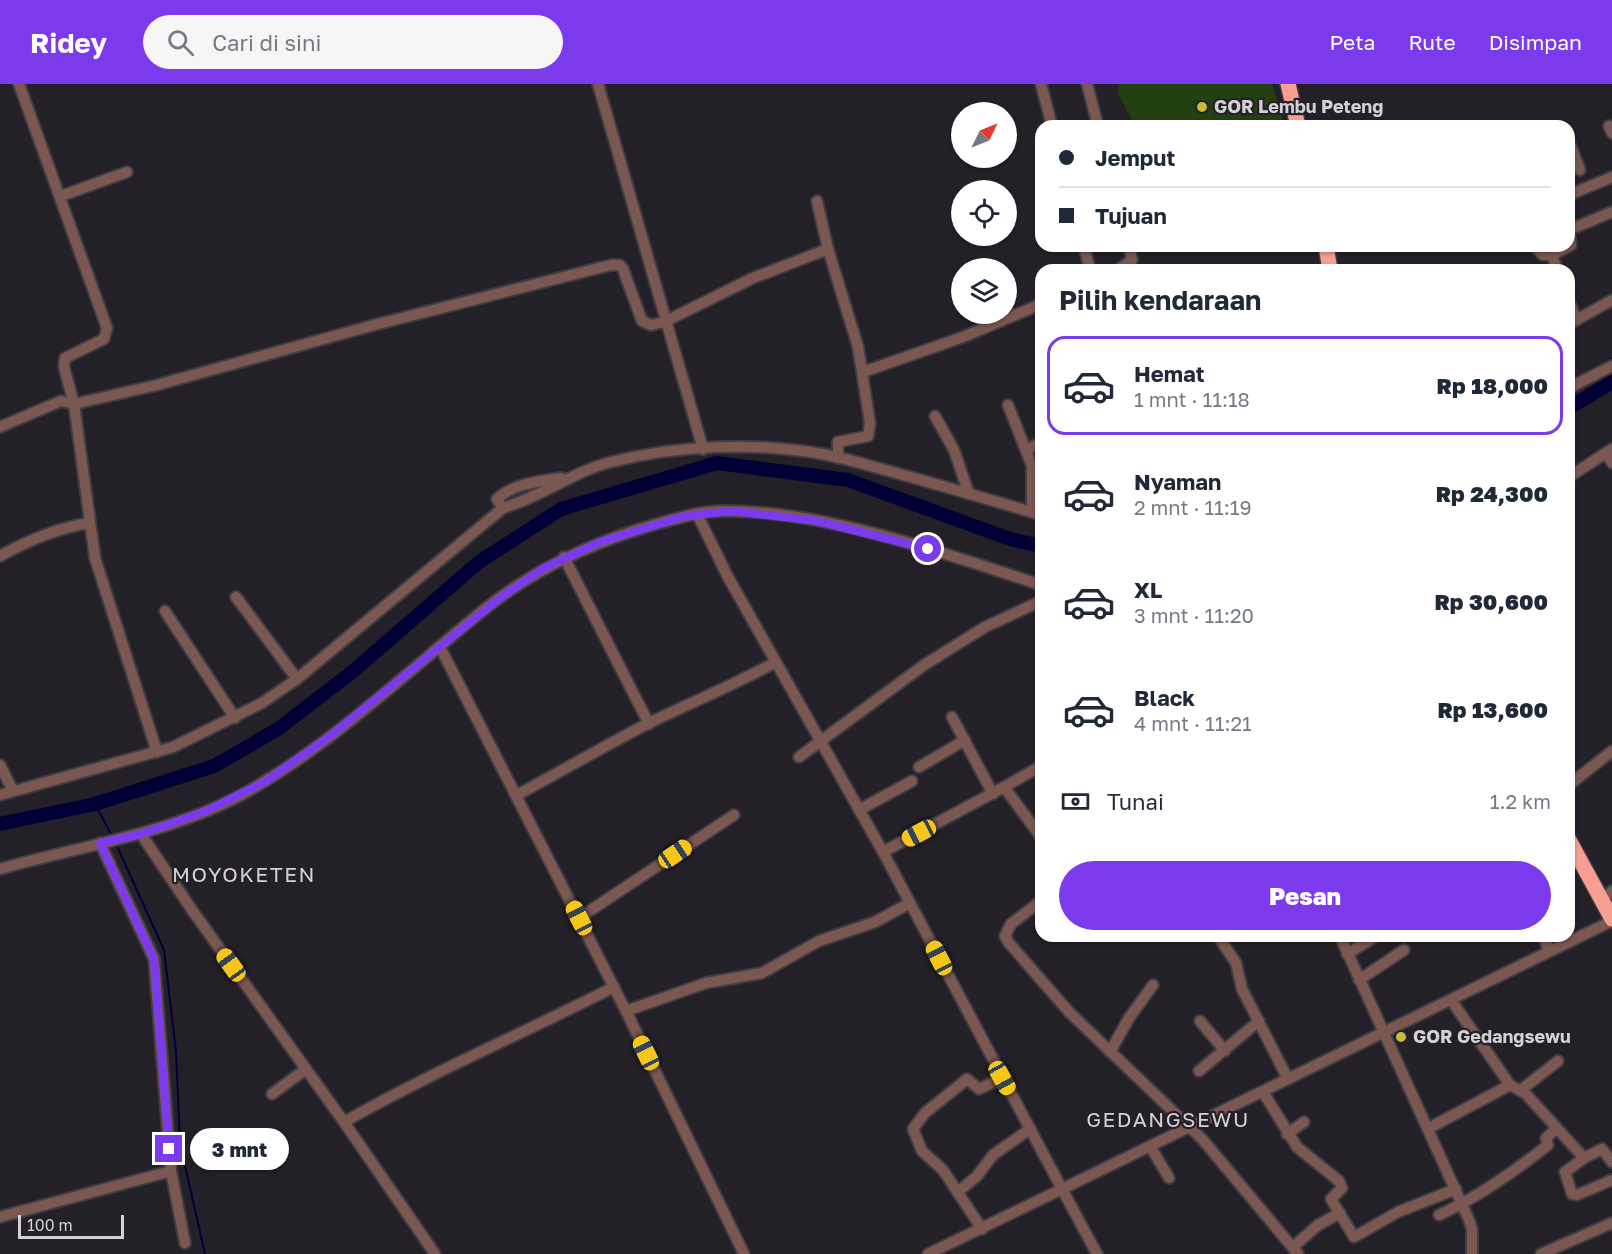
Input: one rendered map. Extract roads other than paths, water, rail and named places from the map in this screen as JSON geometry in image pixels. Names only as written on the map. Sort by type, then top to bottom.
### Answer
[{"type":"highway","points":[[1288,84],[1297,120]]},
{"type":"highway","points":[[1575,849],[1607,896],[1612,920]]},
{"type":"street","points":[[19,84],[107,328],[104,339],[65,358],[64,367],[74,404],[89,523],[102,583],[157,752]]},
{"type":"street","points":[[598,84],[664,322],[695,416],[703,449]]},
{"type":"street","points":[[1041,84],[1050,120]]},
{"type":"street","points":[[1087,84],[1096,120]]},
{"type":"street","points":[[1575,157],[1580,170]]},
{"type":"street","points":[[61,196],[127,172]]},
{"type":"street","points":[[1575,192],[1612,177]]},
{"type":"street","points":[[817,201],[828,249],[858,347],[870,434],[839,441],[838,458]]},
{"type":"street","points":[[1575,228],[1612,212]]},
{"type":"street","points":[[0,427],[61,401],[74,404],[204,374],[374,325],[611,265],[620,265],[642,321],[651,325],[664,322],[753,278],[828,249]]},
{"type":"street","points":[[1126,264],[1132,260],[1130,252]]},
{"type":"street","points":[[1540,252],[1543,255],[1552,255],[1558,252]]},
{"type":"street","points":[[1552,255],[1555,264]]},
{"type":"street","points":[[1575,321],[1612,300]]},
{"type":"street","points":[[863,372],[963,337],[1035,307]]},
{"type":"street","points":[[1575,385],[1612,366]]},
{"type":"street","points":[[1008,405],[1035,464]]},
{"type":"street","points":[[935,416],[954,450],[969,494]]},
{"type":"street","points":[[1027,450],[1035,445]]},
{"type":"street","points":[[0,795],[157,752],[235,718],[297,679],[502,508],[522,502],[586,469],[637,456],[703,449],[770,449],[838,458],[1035,513]]},
{"type":"street","points":[[1575,473],[1609,451],[1612,463]]},
{"type":"street","points":[[0,869],[141,834],[218,807],[266,781],[321,743],[501,597],[564,557],[633,531],[698,514],[733,511],[817,521],[917,546],[1035,583]]},
{"type":"street","points":[[698,514],[728,577],[883,852],[1097,1254]]},
{"type":"street","points":[[0,556],[48,533],[89,523]]},
{"type":"street","points":[[564,557],[649,724]]},
{"type":"street","points":[[237,597],[297,679]]},
{"type":"street","points":[[799,756],[924,665],[985,627],[1035,604]]},
{"type":"street","points":[[165,611],[235,718]]},
{"type":"street","points":[[440,647],[614,987],[744,1254]]},
{"type":"street","points":[[517,795],[649,724],[709,694],[726,689],[776,662]]},
{"type":"street","points":[[952,717],[993,794]]},
{"type":"street","points":[[919,767],[965,740]]},
{"type":"street","points":[[1575,780],[1612,751]]},
{"type":"street","points":[[0,765],[13,791]]},
{"type":"street","points":[[883,852],[1035,770]]},
{"type":"street","points":[[859,810],[912,781]]},
{"type":"street","points":[[1004,788],[1035,829]]},
{"type":"street","points":[[579,918],[734,815]]},
{"type":"street","points":[[141,834],[192,910],[344,1122],[435,1254]]},
{"type":"street","points":[[101,843],[154,959],[171,1171],[185,1243]]},
{"type":"street","points":[[626,1011],[706,983],[762,973],[819,941],[875,922],[910,903]]},
{"type":"street","points":[[1035,906],[1006,929],[1006,939],[1054,996],[1190,1128],[1295,1250],[1318,1225],[1340,1213]]},
{"type":"street","points":[[1575,938],[1612,920]]},
{"type":"street","points":[[1222,942],[1236,963],[1242,989],[1288,1079]]},
{"type":"street","points":[[1342,942],[1430,1128],[1473,1229],[1472,1254]]},
{"type":"street","points":[[1347,954],[1366,942]]},
{"type":"street","points":[[1545,942],[1549,950]]},
{"type":"street","points":[[928,1254],[1190,1128],[1566,942]]},
{"type":"street","points":[[1359,980],[1404,950]]},
{"type":"street","points":[[1110,1052],[1129,1018],[1154,985]]},
{"type":"street","points":[[344,1122],[415,1082],[494,1048],[614,987]]},
{"type":"street","points":[[1451,1000],[1510,1085],[1521,1090],[1584,1158]]},
{"type":"street","points":[[1200,1021],[1224,1051]]},
{"type":"street","points":[[1199,1071],[1259,1021]]},
{"type":"street","points":[[1521,1090],[1558,1061]]},
{"type":"street","points":[[272,1094],[306,1069]]},
{"type":"street","points":[[982,1229],[943,1170],[928,1158],[918,1145],[913,1133],[914,1125],[967,1079],[978,1089],[1002,1078]]},
{"type":"street","points":[[1430,1128],[1510,1085]]},
{"type":"street","points":[[1263,1092],[1287,1134],[1306,1156],[1339,1181],[1342,1188],[1331,1199],[1354,1237],[1398,1212],[1456,1189]]},
{"type":"street","points":[[1287,1134],[1305,1122]]},
{"type":"street","points":[[1439,1215],[1463,1205],[1548,1145],[1546,1138],[1557,1128]]},
{"type":"street","points":[[958,1192],[977,1176],[993,1155],[1030,1129]]},
{"type":"street","points":[[1150,1146],[1169,1178]]},
{"type":"street","points":[[1612,1162],[1602,1149],[1584,1158],[1565,1172],[1572,1194],[1577,1195],[1612,1180]]},
{"type":"street","points":[[0,1217],[171,1171]]},
{"type":"street","points":[[1541,1254],[1612,1223]]},
{"type":"waterway","points":[[1575,404],[1612,382]]},
{"type":"waterway","points":[[0,824],[95,804],[214,766],[278,729],[351,673],[479,562],[561,509],[717,463],[848,480],[1010,539],[1035,545]]},
{"type":"waterway","points":[[95,804],[112,836]]},
{"type":"waterway","points":[[116,844],[164,950],[176,1051],[180,1144],[205,1254]]},
{"type":"place","name":"GOR Lembu Peteng","points":[[1202,107]]},
{"type":"place","name":"GOR Gedangsewu","points":[[1401,1037]]},
{"type":"district","name":"MOYOKETEN","points":[[244,875]]},
{"type":"district","name":"GEDANGSEWU","points":[[1168,1120]]}]
